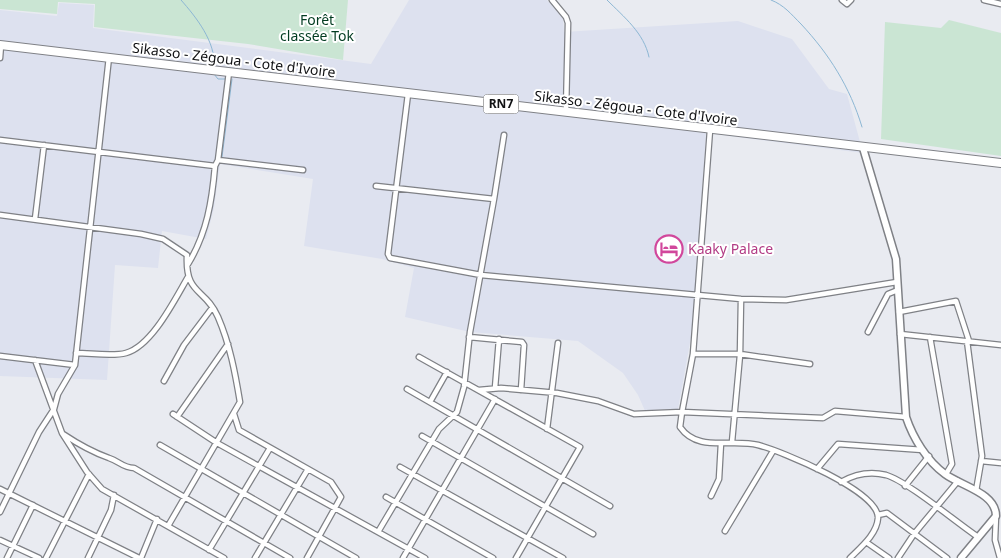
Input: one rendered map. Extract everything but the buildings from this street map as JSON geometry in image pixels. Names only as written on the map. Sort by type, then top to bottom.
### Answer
[{"type":"highway","name":"Sikasso - Zégoua - Cote d'Ivoire","points":[[1,45],[1001,163]]},
{"type":"street","points":[[552,0],[566,17],[568,23],[566,111]]},
{"type":"street","points":[[842,0],[847,4],[851,0]]},
{"type":"street","points":[[984,0],[1001,4]]},
{"type":"street","points":[[0,58],[1,45]]},
{"type":"street","points":[[0,512],[39,432],[54,409],[58,394],[75,365],[109,57]]},
{"type":"street","points":[[186,266],[199,244],[211,211],[229,72]]},
{"type":"street","points":[[408,94],[388,254],[390,258],[481,275],[741,299],[786,300],[898,282]]},
{"type":"street","points":[[710,130],[698,296],[692,354],[680,427],[684,434],[694,440],[710,444],[732,442],[758,445],[817,469],[866,497],[877,511],[875,528],[866,542],[850,558]]},
{"type":"street","points":[[378,532],[439,429],[457,412],[465,382],[469,337],[504,135]]},
{"type":"street","points":[[0,140],[216,166]]},
{"type":"street","points":[[35,219],[44,145]]},
{"type":"street","points":[[864,148],[896,259],[906,417],[912,434],[923,450],[946,474],[989,499],[996,508],[996,540],[1000,558]]},
{"type":"street","points":[[218,160],[303,170]]},
{"type":"street","points":[[376,186],[494,199]]},
{"type":"street","points":[[0,214],[163,239],[187,255],[186,266],[190,283],[212,308],[228,344],[240,402],[168,526]]},
{"type":"street","points":[[76,353],[125,354],[134,350],[159,327],[188,277]]},
{"type":"street","points":[[868,332],[888,294],[898,290]]},
{"type":"street","points":[[732,442],[740,354],[741,299]]},
{"type":"street","points":[[899,312],[956,301],[968,341],[982,461],[976,492]]},
{"type":"street","points":[[164,381],[184,345],[212,308]]},
{"type":"street","points":[[900,334],[1001,345],[1001,351]]},
{"type":"street","points":[[469,337],[520,340],[524,345],[521,390]]},
{"type":"street","points":[[930,337],[952,464],[946,474]]},
{"type":"street","points":[[495,388],[499,339]]},
{"type":"street","points":[[547,428],[558,343]]},
{"type":"street","points":[[228,344],[175,416],[216,443],[425,558]]},
{"type":"street","points":[[692,354],[740,354],[810,364]]},
{"type":"street","points":[[0,356],[75,365]]},
{"type":"street","points":[[419,356],[580,447],[516,558]]},
{"type":"street","points":[[35,360],[62,433],[89,474],[102,489],[157,519],[217,556],[224,558]]},
{"type":"street","points":[[430,402],[446,372]]},
{"type":"street","points":[[479,390],[495,388],[552,393],[598,401],[634,414],[682,412],[823,418],[835,411],[906,417]]},
{"type":"street","points":[[407,389],[610,506]]},
{"type":"street","points":[[404,558],[495,399]]},
{"type":"street","points":[[234,414],[239,430],[331,482],[341,497],[307,558]]},
{"type":"street","points":[[62,433],[98,456],[110,458],[127,468],[134,468],[290,558]]},
{"type":"street","points":[[422,436],[593,534]]},
{"type":"street","points":[[712,496],[719,478],[721,443]]},
{"type":"street","points":[[817,469],[838,444],[923,450]]},
{"type":"street","points":[[160,445],[356,558]]},
{"type":"street","points":[[209,550],[270,448]]},
{"type":"street","points":[[725,531],[773,451]]},
{"type":"street","points":[[904,486],[929,456]]},
{"type":"street","points":[[982,461],[1001,463]]},
{"type":"street","points":[[400,467],[564,558]]},
{"type":"street","points":[[255,558],[308,469]]},
{"type":"street","points":[[46,558],[89,474]]},
{"type":"street","points":[[841,482],[850,477],[866,474],[886,476],[904,486],[978,538]]},
{"type":"street","points":[[898,558],[914,534],[958,482]]},
{"type":"street","points":[[0,489],[140,558],[157,519]]},
{"type":"street","points":[[88,558],[111,510],[114,494]]},
{"type":"street","points":[[386,497],[493,558]]},
{"type":"street","points":[[7,558],[32,505]]},
{"type":"street","points":[[878,515],[887,513],[947,558]]},
{"type":"street","points":[[960,558],[996,516]]},
{"type":"street","points":[[0,540],[39,558]]},
{"type":"street","points":[[866,542],[888,558]]},
{"type":"shaded area","points":[[409,0],[547,0],[563,18],[564,32],[738,21],[792,39],[829,89],[847,94],[863,153],[706,133],[693,326],[678,409],[646,413],[638,395],[623,373],[578,341],[470,332],[405,317],[414,268],[382,259],[304,246],[313,179],[220,164],[214,208],[206,239],[162,231],[158,268],[115,265],[107,380],[0,376],[0,10],[57,16],[59,3],[94,5],[93,28],[371,64]]},
{"type":"green space","name":"Forêt classée Tok","points":[[0,0],[348,0],[343,60],[248,44],[94,27],[95,4],[58,2],[57,14],[0,9]]},
{"type":"green space","points":[[949,20],[1001,33],[1001,156],[881,139],[885,22],[941,28]]},
{"type":"waterway","points":[[181,0],[204,30],[212,48],[214,66]]},
{"type":"waterway","points":[[607,0],[638,33],[643,40],[649,57]]},
{"type":"waterway","points":[[771,0],[784,7],[821,47],[845,85],[862,127]]},
{"type":"waterway","points":[[214,74],[218,79],[225,79]]},
{"type":"waterway","points":[[222,157],[232,79]]},
{"type":"place","name":"Kaaky Palace","points":[[669,249]]}]
